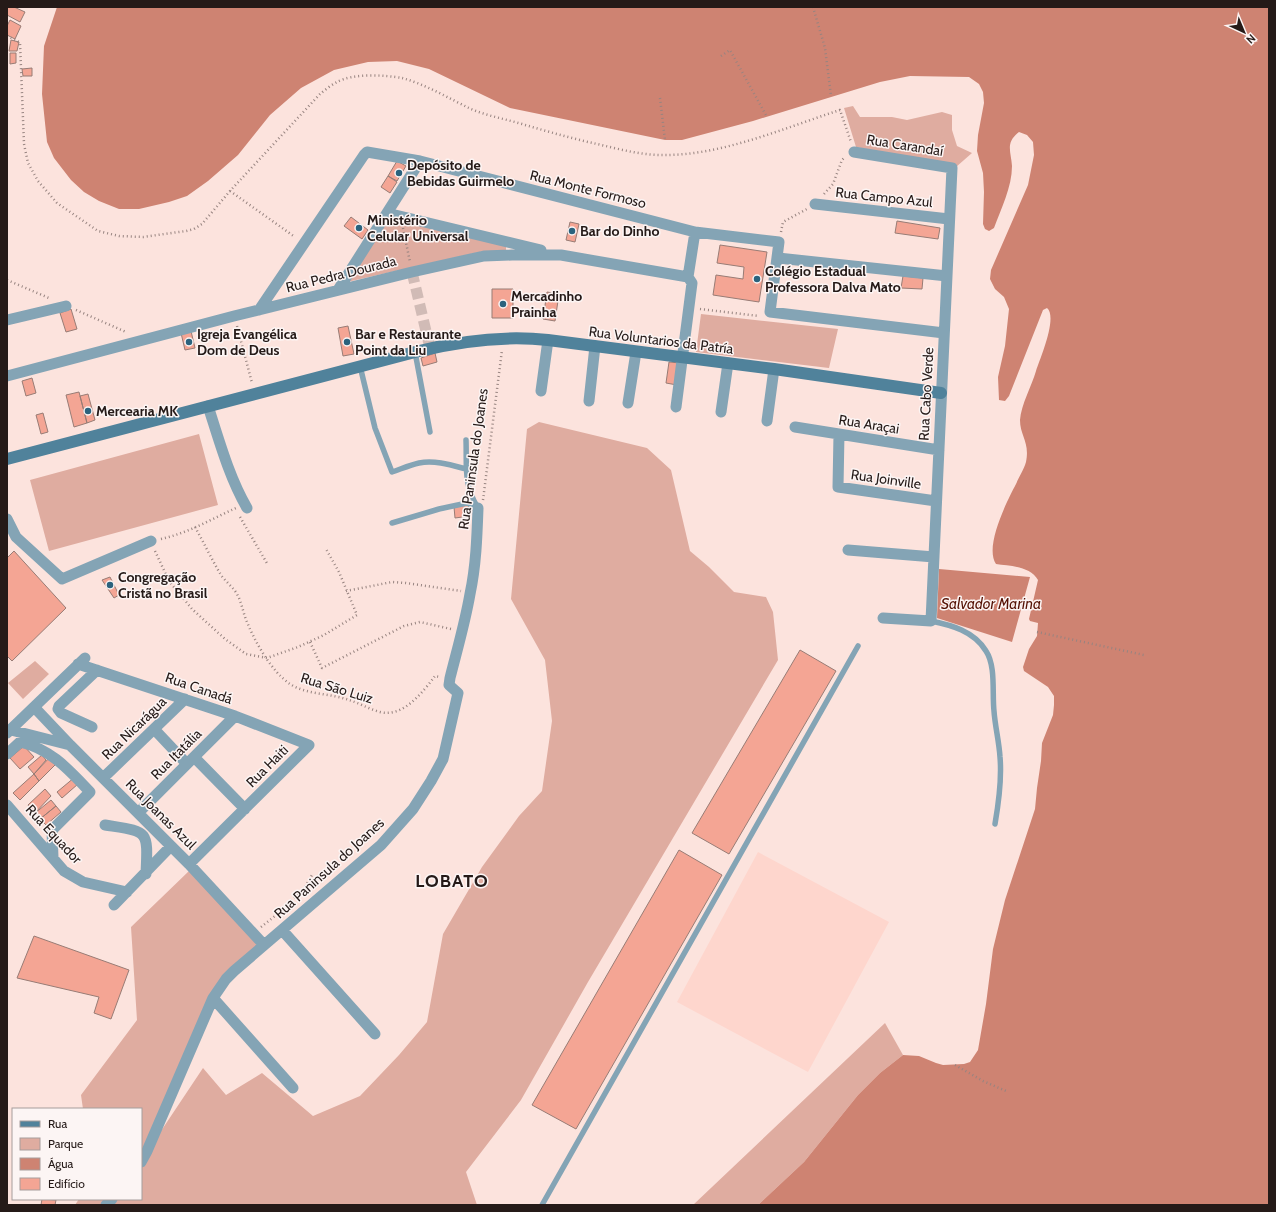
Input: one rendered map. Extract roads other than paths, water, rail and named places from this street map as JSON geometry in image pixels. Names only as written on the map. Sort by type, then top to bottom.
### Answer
[{"type":"street","name":"Rua Carandaí","points":[[854,152],[952,168]]},
{"type":"street","name":"Rua Monte Formoso","points":[[260,310],[365,153],[420,161],[695,232],[779,242],[770,312],[944,333]]},
{"type":"street","points":[[338,290],[420,161]]},
{"type":"street","name":"Rua Cabo Verde","points":[[931,621],[952,168]]},
{"type":"street","name":"Rua Campo Azul","points":[[815,204],[949,219]]},
{"type":"street","points":[[387,213],[561,255]]},
{"type":"street","points":[[676,407],[692,283],[688,277],[695,232]]},
{"type":"street","name":"Rua Pedra Dourada","points":[[7,376],[234,316],[412,272],[484,256],[512,254],[561,255],[688,277]]},
{"type":"street","points":[[778,258],[947,276]]},
{"type":"street","points":[[7,320],[66,306]]},
{"type":"street","name":"Rua Voluntarios da Patría","points":[[7,459],[415,352],[459,342],[503,337],[524,337],[728,363],[941,393]]},
{"type":"street","points":[[541,391],[548,340]]},
{"type":"street","points":[[589,401],[595,346]]},
{"type":"street","points":[[628,403],[636,352]]},
{"type":"street","points":[[721,412],[728,363]]},
{"type":"street","points":[[767,421],[774,370]]},
{"type":"street","points":[[208,406],[242,507]]},
{"type":"street","name":"Rua Araçai","points":[[795,427],[939,450]]},
{"type":"street","name":"Rua Joinville","points":[[839,434],[838,487],[936,501]]},
{"type":"street","name":"Rua Paninsula do Joanes","points":[[142,1160],[148,1151],[213,998],[226,979],[264,944],[381,845],[413,809],[443,759],[458,693],[449,685],[470,592],[477,544],[478,508]]},
{"type":"street","points":[[7,519],[16,537],[62,579],[151,541]]},
{"type":"street","points":[[848,550],[934,557]]},
{"type":"street","points":[[883,618],[931,621]]},
{"type":"street","name":"Rua Canadá","points":[[34,707],[82,661],[97,670],[236,716],[309,745]]},
{"type":"street","points":[[92,727],[61,713],[58,706],[97,670]]},
{"type":"street","name":"Rua Nicarágua","points":[[103,778],[185,699]]},
{"type":"street","points":[[9,731],[34,707]]},
{"type":"street","name":"Rua Joanas Azul","points":[[34,707],[189,864],[264,944]]},
{"type":"street","name":"Rua Itatália","points":[[138,813],[236,716]]},
{"type":"street","name":"Rua Haiti","points":[[154,729],[246,809]]},
{"type":"street","points":[[9,731],[70,745]]},
{"type":"street","points":[[7,754],[20,742],[37,748],[56,759],[90,792],[52,830],[53,858]]},
{"type":"street","name":"Rua Haiti","points":[[189,864],[309,745]]},
{"type":"street","name":"Rua Equador","points":[[7,805],[64,871],[83,882],[127,892]]},
{"type":"street","points":[[105,825],[131,829],[138,831],[143,835],[147,844],[146,874]]},
{"type":"street","points":[[114,905],[146,874],[171,846]]},
{"type":"street","points":[[282,930],[375,1034]]},
{"type":"street","points":[[213,998],[293,1088]]},
{"type":"lane","points":[[415,352],[430,432]]},
{"type":"lane","points":[[360,366],[375,428],[392,472],[420,463],[430,462],[466,469]]},
{"type":"lane","points":[[466,440],[466,469],[469,491],[478,508]]},
{"type":"lane","points":[[392,523],[439,509],[467,503],[478,508]]},
{"type":"lane","points":[[931,621],[948,624],[964,631],[976,639],[986,651],[991,663],[994,712],[1000,758],[1000,791],[995,824]]},
{"type":"lane","points":[[542,1205],[858,646]]},
{"type":"water","points":[[57,7],[1269,7],[1269,1205],[758,1205],[804,1162],[858,1095],[880,1073],[903,1055],[919,1056],[943,1065],[964,1064],[970,1062],[978,1050],[993,949],[1005,900],[1035,809],[1042,743],[1053,715],[1054,705],[1054,696],[1048,687],[1024,671],[1023,667],[1029,649],[1037,636],[1038,623],[1030,621],[1029,619],[1038,580],[1034,575],[1025,569],[996,564],[993,556],[993,547],[998,524],[1007,501],[1026,462],[1027,449],[1020,426],[1020,420],[1024,402],[1047,338],[1050,313],[1047,308],[1043,310],[1009,396],[1005,401],[999,400],[998,377],[1005,346],[1009,309],[1004,297],[995,289],[990,279],[991,270],[1028,185],[1034,155],[1033,142],[1027,135],[1019,132],[1010,144],[1012,174],[1006,198],[994,228],[989,231],[985,229],[983,224],[983,173],[977,151],[978,135],[984,103],[983,92],[979,84],[969,77],[910,76],[880,82],[753,121],[682,140],[665,140],[510,108],[429,69],[397,61],[368,62],[334,70],[301,88],[270,115],[238,155],[208,181],[187,196],[139,209],[119,209],[99,201],[84,192],[71,180],[54,158],[47,142],[42,94],[44,46]]},
{"type":"water","name":"Salvador Marina","points":[[939,569],[1030,577],[1012,642],[937,618]]},
{"type":"tunnel","points":[[412,272],[430,348]]},
{"type":"place","name":"Depósito de Bebidas Guirmelo","points":[[399,173]]},
{"type":"place","name":"Ministério Celular Universal","points":[[359,228]]},
{"type":"place","name":"Bar do Dinho","points":[[572,231]]},
{"type":"place","name":"Colégio Estadual Professora Dalva Mato","points":[[757,279]]},
{"type":"place","name":"Mercadinho Prainha","points":[[503,304]]},
{"type":"place","name":"Igreja Evangélica Dom de Deus","points":[[189,342]]},
{"type":"place","name":"Bar e Restaurante Point da Liu","points":[[347,342]]},
{"type":"place","name":"Mercearia MK","points":[[88,411]]},
{"type":"place","name":"Congregação Cristã no Brasil","points":[[110,585]]},
{"type":"district","name":"LOBATO","points":[[452,881]]}]
